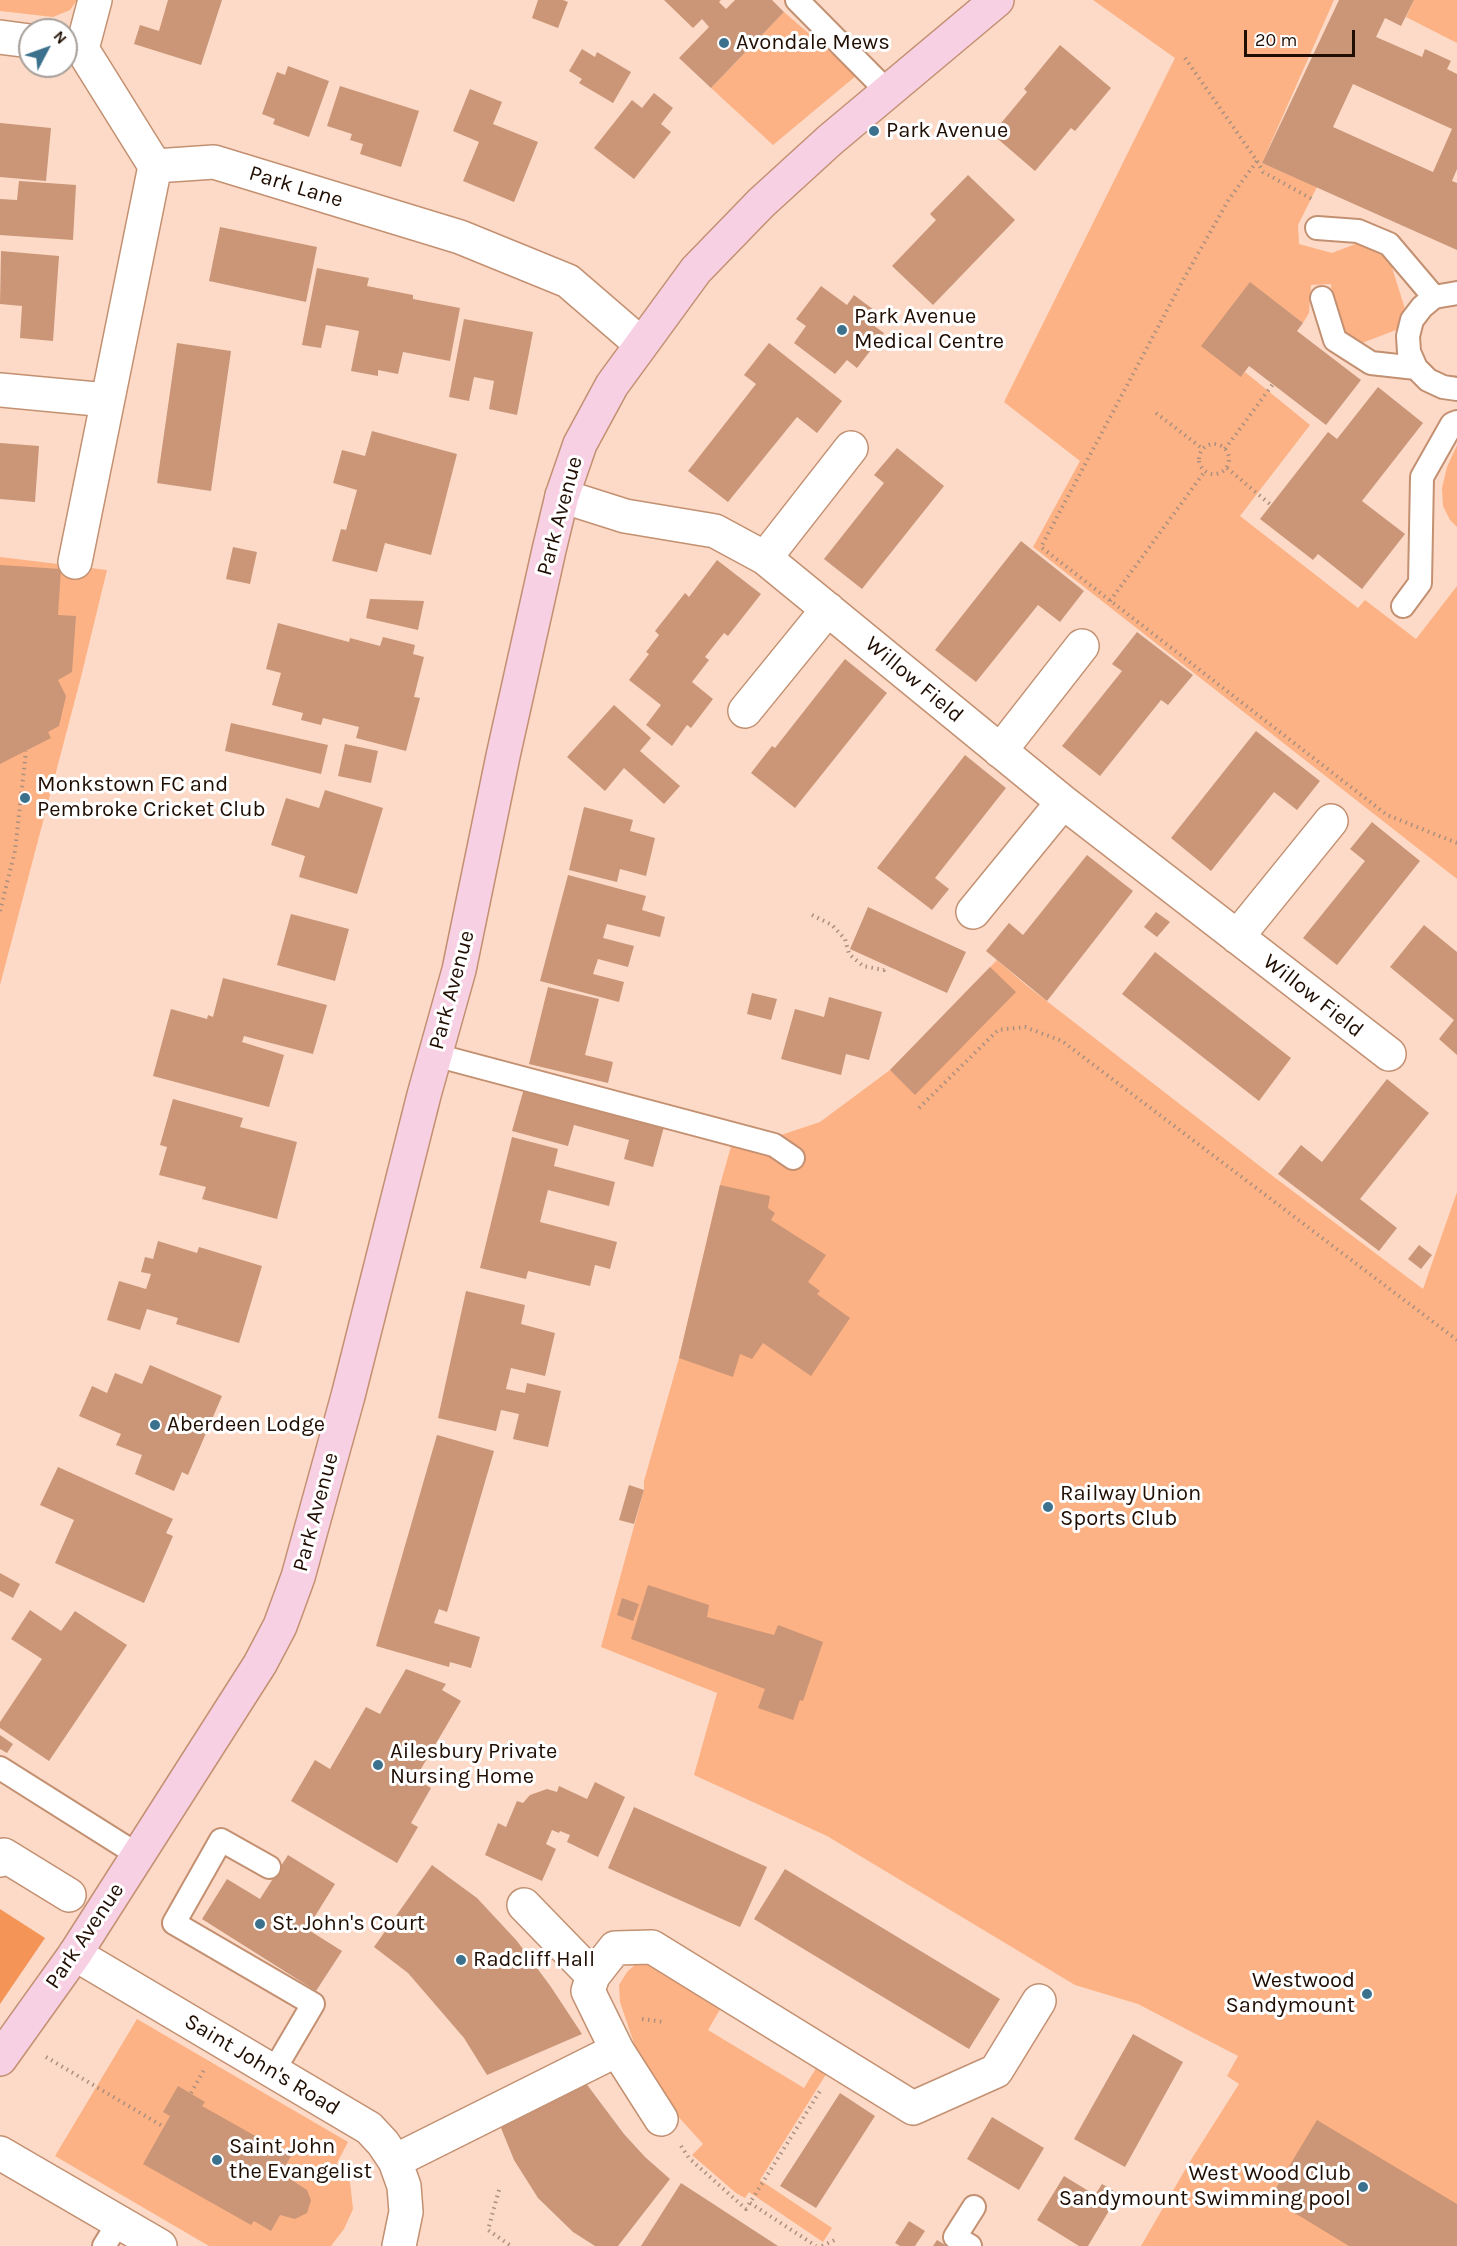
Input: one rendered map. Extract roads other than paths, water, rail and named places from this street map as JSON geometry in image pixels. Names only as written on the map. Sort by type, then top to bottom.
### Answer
[{"type":"street","points":[[78,39],[95,0]]},
{"type":"street","name":"Park Avenue","points":[[7,2049],[75,1954],[260,1664],[280,1626],[298,1577],[348,1396],[459,970],[503,756],[562,496],[580,444],[612,385],[696,270],[761,203],[887,91],[997,0]]},
{"type":"street","points":[[0,37],[18,39]]},
{"type":"street","points":[[75,562],[155,165],[78,54]]},
{"type":"street","name":"Park Lane","points":[[155,165],[214,162],[460,237],[568,281],[641,344]]},
{"type":"street","points":[[0,390],[107,400]]},
{"type":"street","points":[[765,558],[851,448]]},
{"type":"street","name":"Willow Field","points":[[562,496],[626,516],[715,531],[765,558],[1000,752],[1389,1054]]},
{"type":"street","points":[[745,711],[828,609]]},
{"type":"street","points":[[1000,752],[1082,646]]},
{"type":"street","points":[[973,912],[1063,802]]},
{"type":"street","points":[[1237,937],[1331,820]]},
{"type":"street","points":[[0,1860],[4,1855],[69,1895]]},
{"type":"street","points":[[524,1905],[593,1976]]},
{"type":"street","points":[[661,2119],[617,2050],[588,1991],[593,1976],[615,1948],[652,1947],[913,2108],[996,2071],[1040,2001]]},
{"type":"street","name":"Saint John's Road","points":[[75,1954],[369,2128],[384,2143],[395,2161],[404,2186],[406,2212],[399,2246]]},
{"type":"street","points":[[395,2161],[617,2050]]},
{"type":"street","points":[[0,2153],[112,2234],[160,2246]]},
{"type":"lane","points":[[797,0],[887,91]]},
{"type":"lane","points":[[1317,228],[1358,231],[1389,244],[1434,297]]},
{"type":"lane","points":[[1457,293],[1434,297],[1422,307],[1412,320],[1408,336],[1409,352],[1416,368],[1428,380],[1443,387],[1457,389]]},
{"type":"lane","points":[[1322,298],[1335,340],[1371,363],[1416,368]]},
{"type":"lane","points":[[1403,606],[1420,583],[1422,477],[1452,424],[1457,422]]},
{"type":"lane","points":[[435,1055],[774,1145],[793,1158]]},
{"type":"lane","points":[[0,1768],[138,1855]]},
{"type":"lane","points":[[269,1867],[221,1840],[174,1923],[313,2004],[273,2072]]},
{"type":"lane","points":[[970,2246],[955,2237],[974,2207]]},
{"type":"place","name":"Avondale Mews","points":[[724,43]]},
{"type":"place","name":"Park Avenue","points":[[874,131]]},
{"type":"place","name":"Park Avenue Medical Centre","points":[[842,330]]},
{"type":"place","name":"Monkstown FC and Pembroke Cricket Club","points":[[25,798]]},
{"type":"place","name":"Aberdeen Lodge","points":[[155,1425]]},
{"type":"place","name":"Railway Union Sports Club","points":[[1048,1507]]},
{"type":"place","name":"Ailesbury Private Nursing Home","points":[[378,1765]]},
{"type":"place","name":"St. John's Court","points":[[260,1924]]},
{"type":"place","name":"Radcliff Hall","points":[[461,1960]]},
{"type":"place","name":"Westwood Sandymount","points":[[1367,1994]]},
{"type":"place","name":"Saint John the Evangelist","points":[[217,2160]]},
{"type":"place","name":"West Wood Club Sandymount Swimming pool","points":[[1363,2187]]}]
